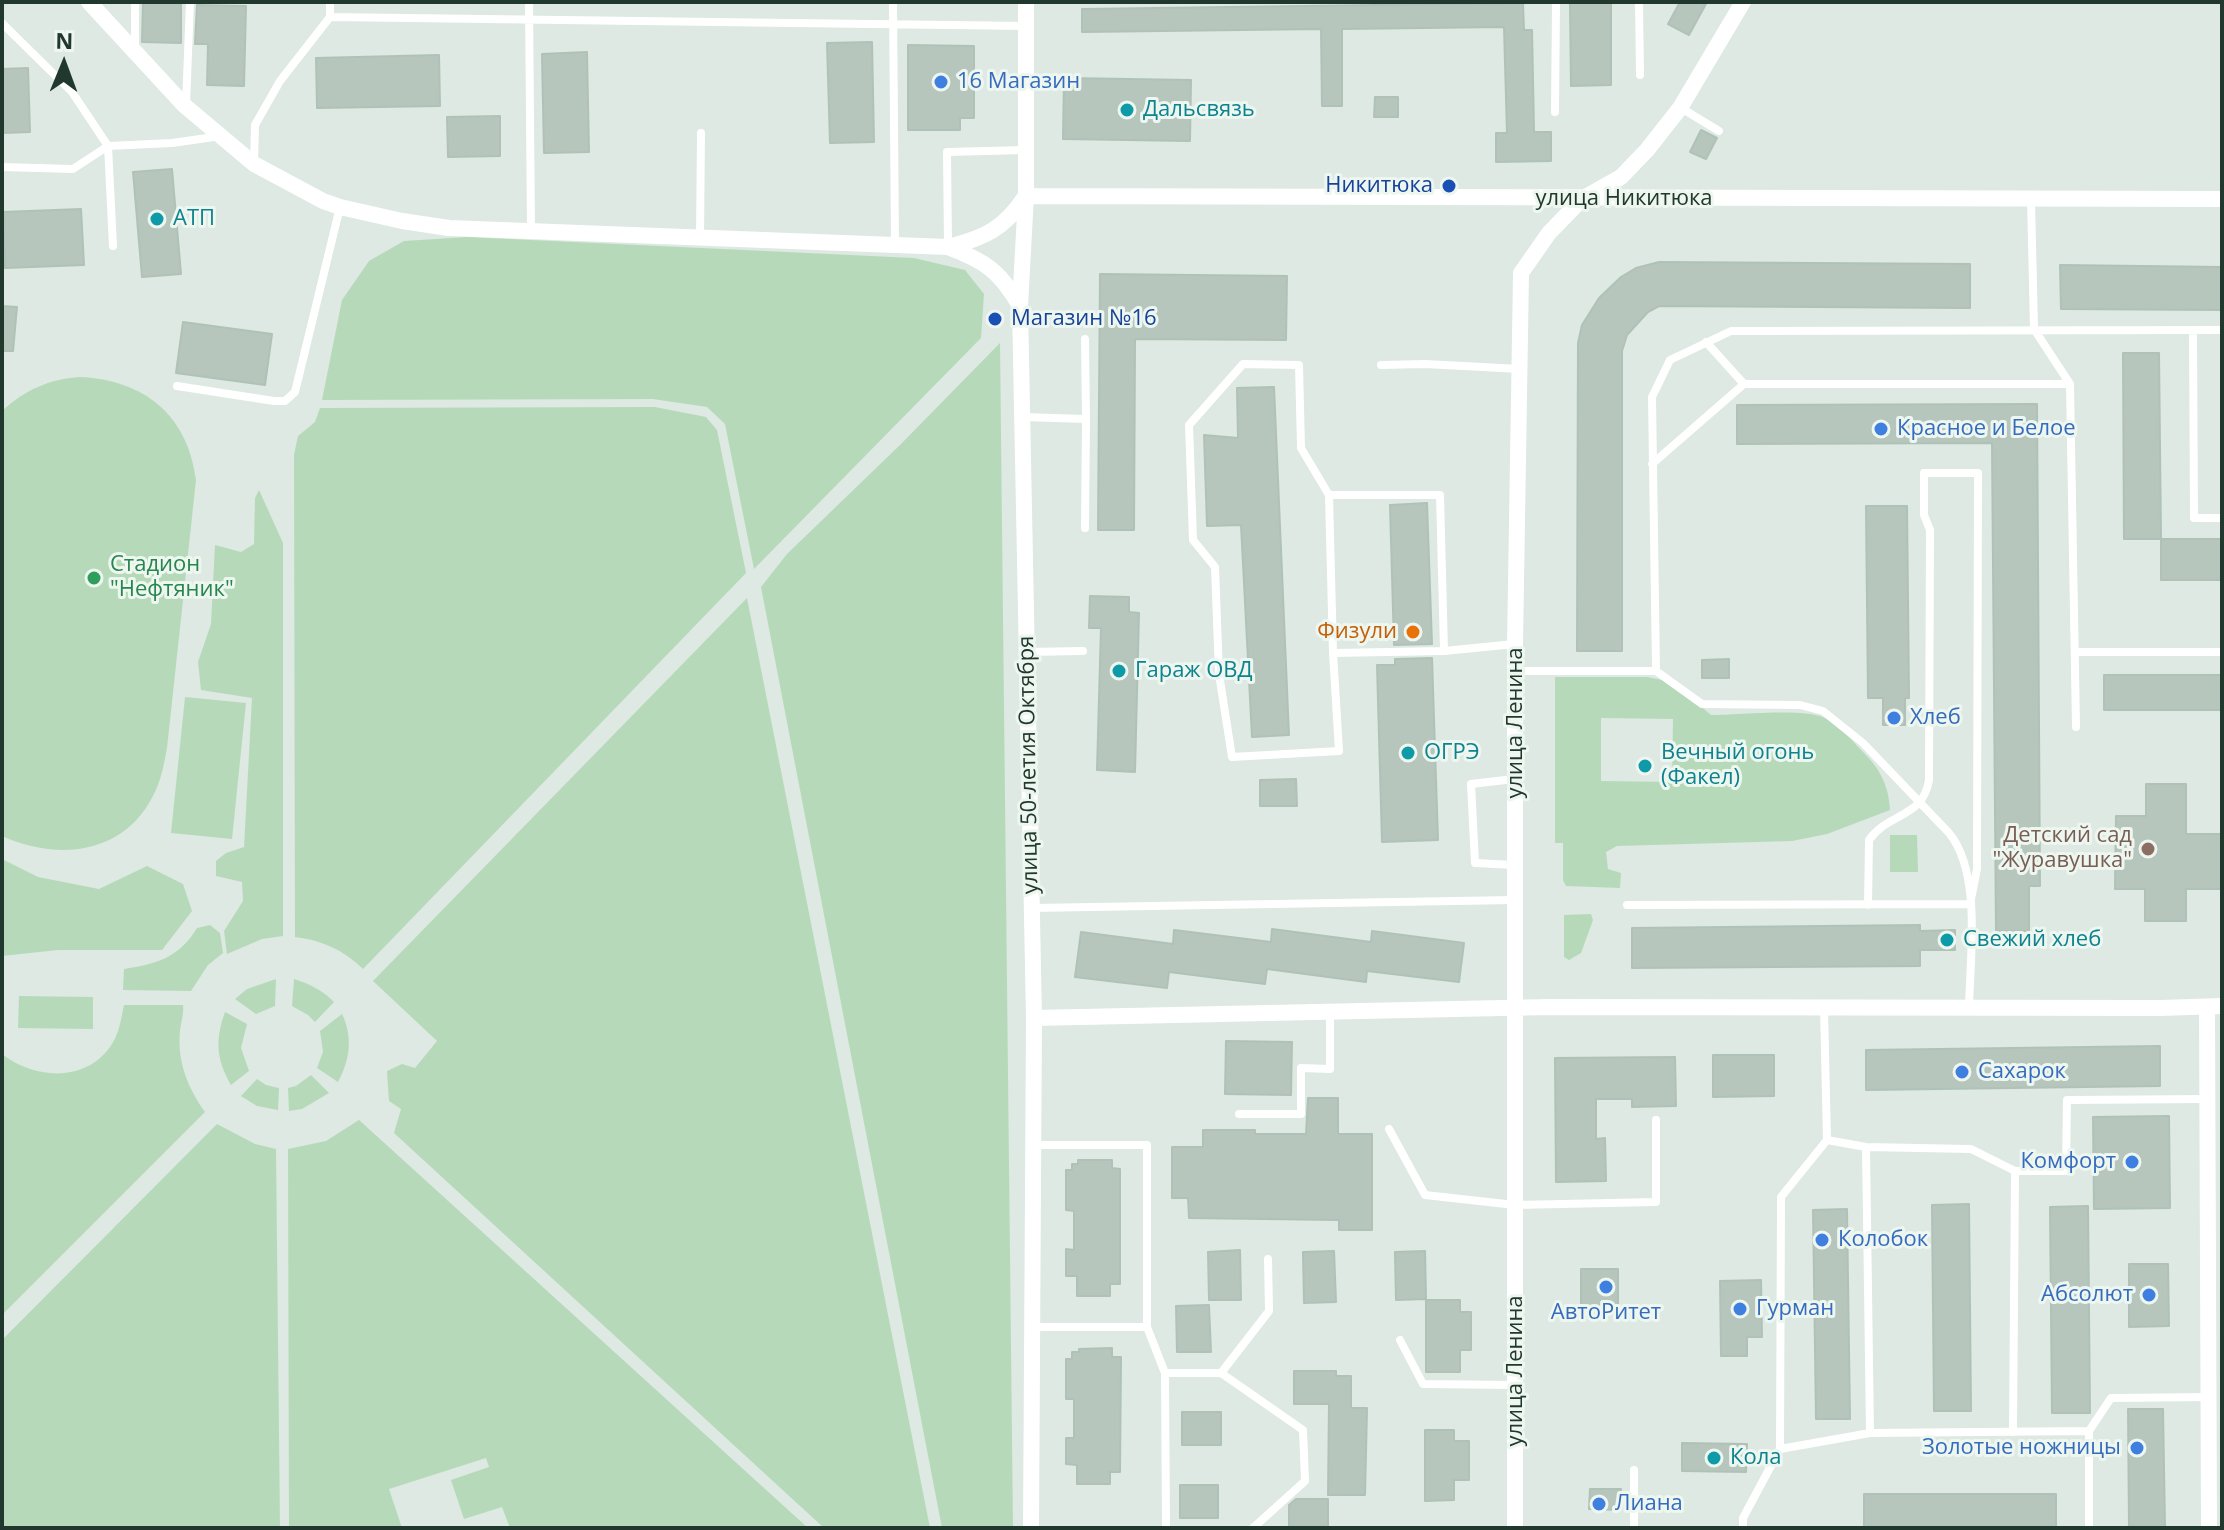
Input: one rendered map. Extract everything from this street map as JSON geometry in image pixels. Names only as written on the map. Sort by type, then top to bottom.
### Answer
[{"type":"street","points":[[89,2],[185,106],[254,164],[323,201],[402,221],[449,228],[948,247],[980,239],[1011,218],[1026,196]]},
{"type":"street","name":"улица 50-летия Октября","points":[[1026,2],[1026,196],[1020,306],[1034,1018],[1031,1528]]},
{"type":"street","name":"улица Ленина","points":[[1515,1528],[1515,644],[1521,273],[1549,233],[1582,199],[1621,177],[1647,150],[1680,108],[1743,2]]},
{"type":"street","name":"улица Никитюка","points":[[1026,196],[2222,199]]},
{"type":"street","points":[[948,247],[981,260],[1005,280],[1020,306]]},
{"type":"street","points":[[1034,1018],[1516,1008],[2214,1006],[2207,1099],[2209,1528]]},
{"type":"lane","points":[[135,2],[135,50]]},
{"type":"lane","points":[[185,106],[190,2]]},
{"type":"lane","points":[[254,164],[255,125],[280,81],[330,17],[330,2]]},
{"type":"lane","points":[[529,2],[531,231]]},
{"type":"lane","points":[[893,2],[895,245]]},
{"type":"lane","points":[[1555,112],[1556,2]]},
{"type":"lane","points":[[1639,2],[1640,75]]},
{"type":"lane","points":[[330,17],[1026,26]]},
{"type":"lane","points":[[2,23],[72,92],[108,146],[113,246]]},
{"type":"lane","points":[[1680,108],[1719,131]]},
{"type":"lane","points":[[700,238],[701,133]]},
{"type":"lane","points":[[2,167],[73,169],[108,146],[172,143],[222,136]]},
{"type":"lane","points":[[948,247],[947,152],[1026,150]]},
{"type":"lane","points":[[2031,199],[2034,329],[2070,384],[2076,727]]},
{"type":"lane","points":[[177,386],[274,401],[285,401],[295,392],[340,207]]},
{"type":"lane","points":[[1656,671],[1652,397],[1670,360],[1731,331],[2222,330]]},
{"type":"lane","points":[[2193,331],[2194,518],[2222,518]]},
{"type":"lane","points":[[1085,339],[1085,528]]},
{"type":"lane","points":[[1706,342],[1744,384]]},
{"type":"lane","points":[[1243,364],[1299,365],[1301,448],[1329,495],[1333,653],[1339,751],[1232,757],[1219,674],[1215,567],[1193,540],[1189,425],[1243,364]]},
{"type":"lane","points":[[1381,365],[1520,369]]},
{"type":"lane","points":[[1652,464],[1744,384],[2070,384]]},
{"type":"lane","points":[[1023,417],[1086,419]]},
{"type":"lane","points":[[1868,905],[1869,840],[1883,824],[1920,804],[1927,793],[1930,764],[1930,530],[1924,515],[1924,473],[1978,473],[1977,869],[1970,904]]},
{"type":"lane","points":[[1329,495],[1440,495],[1444,651]]},
{"type":"lane","points":[[1333,653],[1444,651],[1515,644]]},
{"type":"lane","points":[[1027,652],[1083,651]]},
{"type":"lane","points":[[2076,652],[2222,652]]},
{"type":"lane","points":[[1516,671],[1656,671],[1702,704],[1800,705],[1823,711],[1863,743],[1959,846],[1965,863],[1970,904],[1969,1008]]},
{"type":"lane","points":[[1516,865],[1475,863],[1471,784],[1517,778]]},
{"type":"lane","points":[[1032,908],[1515,900]]},
{"type":"lane","points":[[1627,905],[1970,904]]},
{"type":"lane","points":[[1743,1528],[1743,1518],[1780,1449],[1781,1197],[1827,1140],[1824,1006]]},
{"type":"lane","points":[[1239,1114],[1301,1114],[1301,1068],[1330,1069],[1330,1012]]},
{"type":"lane","points":[[1827,1140],[1866,1147],[1971,1149],[2015,1171],[2066,1171],[2067,1100],[2207,1099]]},
{"type":"lane","points":[[1389,1129],[1425,1195],[1515,1205],[1656,1202],[1656,1120]]},
{"type":"lane","points":[[1034,1145],[1147,1145],[1147,1327],[1165,1373],[1166,1528]]},
{"type":"lane","points":[[1866,1147],[1870,1433]]},
{"type":"lane","points":[[2013,1432],[2015,1171]]},
{"type":"lane","points":[[1221,1373],[1269,1311],[1268,1259]]},
{"type":"lane","points":[[1034,1327],[1147,1327]]},
{"type":"lane","points":[[1400,1340],[1423,1384],[1516,1385]]},
{"type":"lane","points":[[1165,1373],[1221,1373],[1303,1430],[1305,1481],[1253,1528]]},
{"type":"lane","points":[[2089,1528],[2089,1431],[2111,1398],[2209,1397]]},
{"type":"lane","points":[[1780,1449],[1870,1433],[2089,1431]]},
{"type":"lane","points":[[1634,1470],[1634,1528]]},
{"type":"green space","points":[[467,237],[914,258],[965,270],[984,294],[981,338],[754,569],[725,424],[707,407],[653,399],[322,400],[342,300],[369,261],[404,241]]},
{"type":"green space","points":[[1000,343],[1013,1528],[942,1528],[761,587],[787,554]]},
{"type":"green space","name":"Стадион \"Нефтяник\"","points":[[80,377],[124,385],[159,405],[184,437],[196,480],[167,748],[158,784],[140,816],[107,841],[87,848],[45,849],[2,836],[2,411],[38,387]]},
{"type":"green space","points":[[655,407],[706,417],[717,430],[746,573],[363,969],[332,947],[295,937],[294,455],[298,436],[315,422],[320,408]]},
{"type":"green space","points":[[259,490],[283,543],[283,936],[262,939],[227,954],[224,931],[243,901],[242,882],[216,876],[216,861],[226,853],[244,847],[252,698],[201,690],[198,662],[211,624],[215,545],[241,552],[254,544],[255,498]]},
{"type":"green space","points":[[747,598],[930,1528],[824,1528],[394,1133],[401,1109],[389,1101],[387,1071],[402,1064],[415,1068],[437,1041],[373,981]]},
{"type":"green space","points":[[1555,677],[1647,677],[1672,682],[1711,715],[1785,712],[1823,717],[1844,732],[1873,763],[1882,777],[1889,801],[1890,810],[1827,834],[1792,841],[1617,846],[1606,852],[1608,869],[1621,873],[1620,888],[1566,886],[1563,880],[1563,843],[1555,843]],"holes":[[[1601,718],[1673,719],[1672,782],[1601,781]]]},
{"type":"green space","points":[[185,697],[246,703],[232,839],[171,833]]},
{"type":"green space","points":[[1890,835],[1917,835],[1918,872],[1890,872]]},
{"type":"green space","points":[[2,859],[38,877],[99,889],[147,866],[183,884],[192,911],[162,950],[58,950],[2,956]]},
{"type":"green space","points":[[1591,914],[1593,920],[1581,953],[1569,960],[1564,957],[1564,915]]},
{"type":"green space","points":[[210,925],[220,933],[223,953],[208,965],[191,991],[123,990],[124,969],[166,958],[182,946],[197,928]]},
{"type":"green space","points":[[276,979],[275,1006],[256,1014],[235,999],[247,989]]},
{"type":"green space","points":[[294,979],[316,988],[334,1002],[315,1022],[292,1006]]},
{"type":"green space","points":[[19,996],[93,997],[93,1029],[18,1028]]},
{"type":"green space","points":[[124,1005],[183,1005],[180,1031],[182,1064],[205,1112],[2,1315],[2,1054],[29,1069],[43,1072],[73,1072],[87,1067],[99,1059],[113,1042]]},
{"type":"green space","points":[[225,1012],[247,1024],[241,1048],[249,1071],[231,1085],[222,1067],[219,1049]]},
{"type":"green space","points":[[342,1014],[348,1031],[349,1048],[338,1082],[317,1068],[323,1052],[320,1031]]},
{"type":"green space","points":[[311,1075],[329,1093],[302,1109],[289,1111],[288,1088]]},
{"type":"green space","points":[[257,1079],[279,1088],[278,1110],[257,1106],[241,1096]]},
{"type":"green space","points":[[359,1120],[808,1528],[510,1528],[502,1507],[464,1519],[451,1480],[489,1467],[486,1458],[389,1489],[402,1528],[289,1528],[288,1149],[326,1141]]},
{"type":"green space","points":[[217,1124],[255,1144],[276,1149],[280,1528],[2,1528],[2,1340]]},
{"type":"building","points":[[143,2],[181,2],[181,43],[142,42]]},
{"type":"building","points":[[1570,2],[1611,2],[1611,85],[1571,86]]},
{"type":"building","points":[[1680,2],[1707,2],[1689,35],[1668,24]]},
{"type":"building","points":[[1523,3],[1524,30],[1532,30],[1534,132],[1551,132],[1551,161],[1496,162],[1496,133],[1507,133],[1504,27],[1342,29],[1342,106],[1322,106],[1321,29],[1082,32],[1082,9]]},
{"type":"building","points":[[197,5],[246,6],[244,86],[207,85],[208,44],[195,44]]},
{"type":"building","points":[[872,42],[874,142],[830,143],[827,43]]},
{"type":"building","name":"16 Магазин","points":[[908,45],[974,46],[974,118],[960,118],[960,130],[908,130]]},
{"type":"building","points":[[587,52],[589,152],[544,153],[542,54]]},
{"type":"building","points":[[439,55],[440,106],[317,108],[316,58]]},
{"type":"building","points":[[28,68],[30,132],[2,133],[2,69]]},
{"type":"building","name":"Дальсвязь","points":[[1064,78],[1191,80],[1190,141],[1063,139]]},
{"type":"building","points":[[1375,97],[1398,97],[1398,117],[1374,117]]},
{"type":"building","points":[[500,116],[500,156],[448,157],[447,117]]},
{"type":"building","points":[[1701,130],[1717,138],[1706,159],[1690,152]]},
{"type":"building","name":"АТП","points":[[172,169],[181,274],[142,277],[133,172]]},
{"type":"building","points":[[81,209],[84,265],[5,268],[3,212]]},
{"type":"building","points":[[1659,262],[1970,264],[1970,308],[1659,306],[1648,312],[1627,335],[1622,351],[1622,651],[1577,651],[1578,343],[1582,325],[1599,298],[1621,277],[1636,268]]},
{"type":"building","points":[[2060,265],[2222,267],[2222,310],[2061,309]]},
{"type":"building","points":[[1100,274],[1287,276],[1286,340],[1135,339],[1134,530],[1098,530]]},
{"type":"building","points":[[2,306],[17,307],[13,351],[2,351]]},
{"type":"building","points":[[183,322],[272,334],[265,385],[176,373]]},
{"type":"building","points":[[2123,353],[2159,353],[2161,539],[2124,539]]},
{"type":"building","points":[[1274,387],[1289,735],[1252,737],[1241,525],[1207,526],[1204,435],[1238,438],[1237,388]]},
{"type":"building","points":[[2037,404],[2040,886],[2029,886],[2029,931],[1996,931],[1992,443],[1737,444],[1737,405]]},
{"type":"building","points":[[1427,503],[1432,644],[1394,645],[1390,505]]},
{"type":"building","points":[[1866,506],[1907,506],[1909,698],[1905,698],[1905,725],[1883,725],[1883,698],[1868,698]]},
{"type":"building","points":[[2161,539],[2222,539],[2222,580],[2161,580]]},
{"type":"building","name":"Гараж ОВД","points":[[1090,596],[1129,597],[1129,612],[1139,613],[1135,772],[1097,770],[1101,628],[1089,628]]},
{"type":"building","name":"ОГРЭ","points":[[1432,658],[1438,840],[1382,842],[1377,665],[1395,665],[1395,659]]},
{"type":"building","points":[[1729,659],[1729,678],[1702,678],[1702,660]]},
{"type":"building","points":[[2104,675],[2222,675],[2222,710],[2104,710]]},
{"type":"building","points":[[1296,779],[1297,806],[1260,806],[1260,780]]},
{"type":"building","points":[[2146,784],[2186,784],[2186,834],[2222,834],[2222,889],[2186,889],[2186,921],[2145,921],[2145,889],[2115,889],[2116,816],[2146,816]]},
{"type":"building","points":[[1920,925],[1920,931],[1955,930],[1955,950],[1920,950],[1920,966],[1632,968],[1632,928]]},
{"type":"building","points":[[1272,929],[1371,942],[1372,931],[1464,943],[1459,982],[1367,971],[1366,982],[1267,969],[1265,984],[1169,972],[1167,988],[1075,977],[1081,932],[1173,944],[1174,930],[1271,942]]},
{"type":"building","points":[[1226,1041],[1292,1042],[1291,1095],[1225,1094]]},
{"type":"building","points":[[2160,1046],[2160,1086],[1866,1090],[1866,1050]]},
{"type":"building","points":[[1713,1055],[1774,1055],[1774,1096],[1713,1097]]},
{"type":"building","points":[[1675,1057],[1676,1106],[1632,1107],[1632,1099],[1596,1099],[1596,1139],[1605,1138],[1606,1181],[1556,1182],[1555,1058]]},
{"type":"building","points":[[1308,1098],[1338,1098],[1338,1134],[1372,1134],[1372,1230],[1339,1230],[1339,1220],[1189,1218],[1188,1198],[1172,1198],[1172,1147],[1203,1147],[1203,1130],[1306,1134]]},
{"type":"building","name":"Комфорт","points":[[2169,1116],[2170,1208],[2094,1209],[2093,1117]]},
{"type":"building","points":[[1078,1160],[1112,1160],[1112,1168],[1120,1169],[1120,1284],[1110,1284],[1110,1296],[1077,1296],[1077,1276],[1066,1276],[1066,1249],[1074,1250],[1074,1211],[1066,1210],[1066,1170],[1072,1170],[1072,1164],[1078,1164]]},
{"type":"building","points":[[1969,1204],[1971,1411],[1934,1411],[1932,1205]]},
{"type":"building","points":[[2088,1206],[2090,1413],[2052,1413],[2050,1207]]},
{"type":"building","points":[[1847,1209],[1850,1419],[1816,1419],[1813,1210]]},
{"type":"building","points":[[1240,1250],[1241,1300],[1209,1300],[1208,1252]]},
{"type":"building","points":[[1334,1251],[1336,1302],[1304,1303],[1303,1252]]},
{"type":"building","points":[[1425,1251],[1426,1299],[1396,1300],[1395,1252]]},
{"type":"building","name":"Абсолют","points":[[2129,1264],[2168,1264],[2169,1326],[2129,1327]]},
{"type":"building","points":[[1581,1269],[1618,1269],[1618,1309],[1581,1308]]},
{"type":"building","points":[[1761,1280],[1762,1337],[1747,1337],[1747,1356],[1721,1356],[1720,1281]]},
{"type":"building","points":[[1426,1300],[1460,1300],[1460,1312],[1471,1312],[1471,1350],[1460,1350],[1460,1372],[1426,1372]]},
{"type":"building","points":[[1209,1305],[1211,1352],[1177,1352],[1176,1306]]},
{"type":"building","points":[[1112,1348],[1112,1357],[1121,1357],[1120,1472],[1110,1472],[1110,1484],[1077,1484],[1077,1465],[1066,1464],[1066,1438],[1074,1438],[1074,1399],[1066,1399],[1066,1359],[1072,1359],[1072,1352],[1079,1352],[1079,1349]]},
{"type":"building","points":[[1294,1371],[1336,1371],[1336,1376],[1351,1376],[1351,1408],[1367,1408],[1365,1495],[1328,1495],[1329,1404],[1294,1404]]},
{"type":"building","points":[[2128,1409],[2163,1409],[2165,1528],[2129,1528]]},
{"type":"building","points":[[1182,1412],[1221,1412],[1221,1445],[1182,1445]]},
{"type":"building","points":[[1425,1430],[1454,1430],[1454,1441],[1469,1441],[1469,1480],[1454,1480],[1454,1500],[1425,1501]]},
{"type":"building","name":"Кола","points":[[1682,1443],[1747,1444],[1746,1472],[1682,1471]]},
{"type":"building","points":[[1180,1485],[1218,1485],[1218,1518],[1180,1518]]},
{"type":"building","points":[[1590,1489],[1621,1489],[1620,1510],[1589,1509]]},
{"type":"building","points":[[1864,1494],[2056,1494],[2056,1528],[1864,1528]]},
{"type":"building","points":[[1296,1499],[1328,1499],[1328,1528],[1289,1528],[1289,1505]]},
{"type":"place","name":"16 Магазин","points":[[941,82]]},
{"type":"place","name":"Дальсвязь","points":[[1127,110]]},
{"type":"place","name":"Никитюка","points":[[1449,186]]},
{"type":"place","name":"АТП","points":[[157,219]]},
{"type":"place","name":"Магазин №16","points":[[995,319]]},
{"type":"place","name":"Красное и Белое","points":[[1881,429]]},
{"type":"place","name":"Стадион \"Нефтяник\"","points":[[94,578]]},
{"type":"place","name":"Физули","points":[[1413,632]]},
{"type":"place","name":"Гараж ОВД","points":[[1119,671]]},
{"type":"place","name":"Хлеб","points":[[1894,718]]},
{"type":"place","name":"ОГРЭ","points":[[1408,753]]},
{"type":"place","name":"Вечный огонь (Факел)","points":[[1645,766]]},
{"type":"place","name":"Детский сад \"Журавушка\"","points":[[2148,849]]},
{"type":"place","name":"Свежий хлеб","points":[[1947,940]]},
{"type":"place","name":"Сахарок","points":[[1962,1072]]},
{"type":"place","name":"Комфорт","points":[[2132,1162]]},
{"type":"place","name":"Колобок","points":[[1822,1240]]},
{"type":"place","name":"АвтоРитет","points":[[1606,1287]]},
{"type":"place","name":"Абсолют","points":[[2149,1295]]},
{"type":"place","name":"Гурман","points":[[1740,1309]]},
{"type":"place","name":"Золотые ножницы","points":[[2137,1448]]},
{"type":"place","name":"Кола","points":[[1714,1458]]},
{"type":"place","name":"Лиана","points":[[1599,1504]]}]
